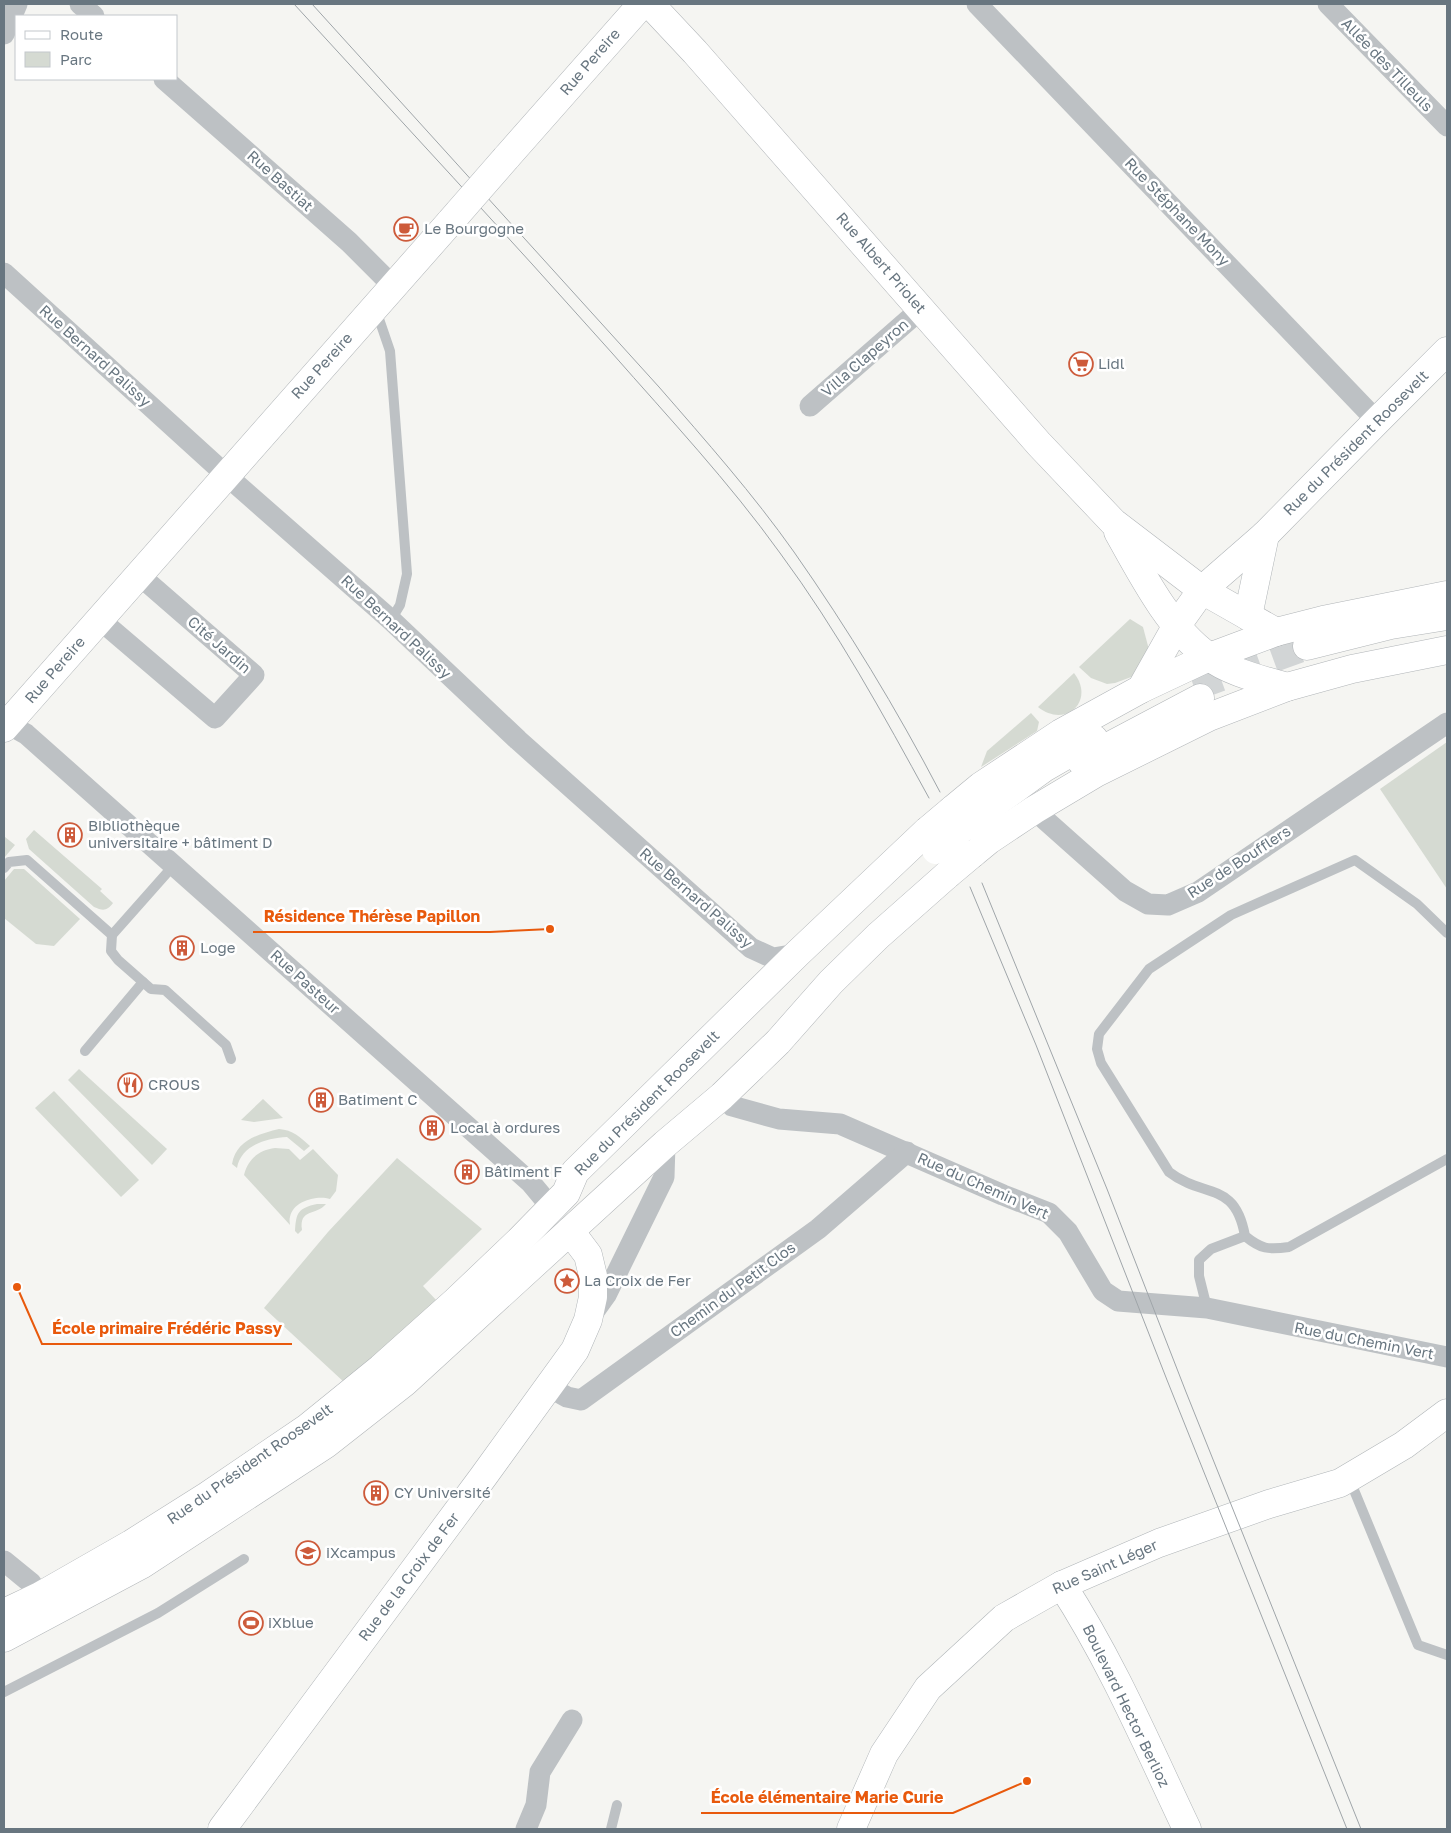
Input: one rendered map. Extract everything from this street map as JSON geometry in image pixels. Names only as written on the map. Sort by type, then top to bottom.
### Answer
[{"type":"main road","name":"Rue Pereire","points":[[6,726],[642,4]]},
{"type":"main road","name":"Rue Albert Priolet","points":[[650,4],[695,52],[1039,444],[1113,522],[1202,590],[1276,632]]},
{"type":"main road","name":"Rue du Président Roosevelt","points":[[1202,590],[1265,535],[1377,420],[1447,352]]},
{"type":"main road","name":"Rue Albert Priolet","points":[[1113,522],[1149,587],[1190,643],[1209,658],[1240,673],[1287,687]]},
{"type":"main road","points":[[558,1200],[587,1185],[859,918],[911,870],[938,855],[971,848],[989,840],[1034,810],[1096,773],[1204,700],[1240,673],[1242,644],[1265,535]]},
{"type":"main road","points":[[1141,689],[1177,624],[1202,590]]},
{"type":"main road","points":[[1209,658],[1276,632],[1323,620],[1447,595]]},
{"type":"main road","points":[[1447,616],[1392,624],[1309,654],[1447,628]]},
{"type":"main road","points":[[665,1144],[706,1098],[782,1021],[824,967],[849,941],[987,809],[1044,768],[1112,729],[1204,700],[1287,687],[1352,669],[1447,650]]},
{"type":"main road","name":"Rue du Président Roosevelt","points":[[4,1638],[141,1565],[326,1444],[405,1382],[665,1144],[722,1096],[778,1042],[831,982],[871,942],[938,855],[952,810],[981,786],[1061,733],[1141,689],[1209,658]]},
{"type":"main road","points":[[971,848],[994,817],[1046,781],[1105,748],[1204,700]]},
{"type":"main road","name":"Rue du Président Roosevelt","points":[[4,1613],[40,1596],[131,1544],[207,1496],[307,1428],[382,1368],[456,1302],[519,1241],[558,1200],[575,1172],[797,954],[938,855]]},
{"type":"main road","name":"Rue de la Croix de Fer","points":[[222,1829],[575,1350],[588,1320],[593,1297],[593,1276],[588,1256],[570,1231],[558,1200]]},
{"type":"main road","name":"Rue Saint Léger","points":[[851,1829],[884,1754],[928,1688],[981,1634],[1004,1618],[1062,1585],[1159,1543],[1269,1504],[1340,1483],[1404,1445],[1447,1413]]},
{"type":"main road","name":"Boulevard Hector Berlioz","points":[[1062,1585],[1108,1665],[1187,1829]]},
{"type":"street","points":[[4,34],[17,4]]},
{"type":"street","points":[[80,4],[93,15]]},
{"type":"street","name":"Rue Stéphane Mony","points":[[977,4],[1377,420]]},
{"type":"street","name":"Allée des Tilleuls","points":[[1328,4],[1447,126]]},
{"type":"street","name":"Rue Bastiat","points":[[165,80],[349,242],[393,286]]},
{"type":"street","name":"Rue Bernard Palissy","points":[[4,273],[391,620],[518,740],[751,948],[773,958],[797,954]]},
{"type":"street","name":"Villa Clapeyron","points":[[810,406],[921,309]]},
{"type":"street","name":"Cité Jardin","points":[[100,619],[214,718],[254,675],[139,575]]},
{"type":"street","name":"Rue de Boufflers","points":[[1034,810],[1125,892],[1148,904],[1168,905],[1198,892],[1447,723]]},
{"type":"street","name":"Rue Pasteur","points":[[6,726],[26,734],[531,1183],[558,1200]]},
{"type":"street","name":"Rue du Chemin Vert","points":[[722,1096],[732,1106],[779,1119],[840,1124],[1049,1214],[1068,1232],[1103,1291],[1118,1302],[1207,1308],[1447,1357]]},
{"type":"street","name":"Rue de la Croix de Fer","points":[[588,1320],[606,1294],[664,1177],[665,1144]]},
{"type":"street","name":"Chemin du Petit Clos","points":[[549,1387],[567,1397],[581,1400],[818,1229],[907,1152]]},
{"type":"street","points":[[4,1561],[31,1583],[40,1596]]},
{"type":"street","points":[[526,1829],[536,1805],[540,1772],[572,1720]]},
{"type":"lane","points":[[375,306],[390,351],[407,574],[400,605],[391,620]]},
{"type":"lane","points":[[4,868],[10,862],[27,860],[112,935]]},
{"type":"lane","points":[[1447,933],[1417,904],[1355,860],[1230,915],[1149,969],[1099,1034],[1097,1049],[1101,1063],[1169,1172],[1180,1180],[1221,1194],[1226,1198],[1236,1207],[1242,1220],[1245,1236],[1257,1246],[1273,1250],[1289,1247],[1447,1159]]},
{"type":"lane","points":[[174,865],[112,935],[111,951],[118,960],[151,989],[165,990],[226,1045],[231,1060]]},
{"type":"lane","points":[[85,1051],[143,982]]},
{"type":"lane","points":[[1207,1308],[1198,1276],[1199,1260],[1211,1249],[1245,1236]]},
{"type":"lane","points":[[1349,1478],[1418,1645],[1447,1655]]},
{"type":"lane","points":[[4,1692],[158,1614],[244,1559]]},
{"type":"lane","points":[[611,1829],[617,1805]]},
{"type":"green space","points":[[1130,619],[1143,627],[1148,646],[1148,653],[1134,676],[1107,684],[1091,678],[1079,667]]},
{"type":"green space","points":[[1074,673],[1080,683],[1081,693],[1079,702],[1074,709],[1058,715],[1048,713],[1038,707]]},
{"type":"green space","points":[[1031,713],[1039,722],[1037,731],[981,767],[987,751]]},
{"type":"green space","points":[[1447,742],[1447,889],[1380,789]]},
{"type":"green space","points":[[34,830],[102,889],[100,891],[113,903],[111,906],[107,909],[94,907],[29,849],[26,839]]},
{"type":"green space","points":[[5,837],[15,845],[4,858],[4,839]]},
{"type":"green space","points":[[14,869],[24,869],[80,919],[54,946],[36,944],[4,918],[4,881]]},
{"type":"green space","points":[[79,1069],[167,1149],[152,1165],[68,1080]]},
{"type":"green space","points":[[54,1091],[139,1180],[121,1197],[35,1108]]},
{"type":"green space","points":[[263,1099],[283,1118],[254,1122],[241,1120]]},
{"type":"green space","points":[[279,1129],[292,1132],[310,1146],[304,1151],[287,1137],[271,1139],[249,1148],[239,1160],[237,1168],[232,1164],[234,1156],[243,1144],[256,1136]]},
{"type":"green space","points":[[275,1148],[289,1149],[300,1160],[313,1149],[338,1175],[336,1191],[330,1199],[319,1198],[306,1200],[301,1203],[292,1211],[290,1225],[244,1175],[248,1164],[255,1156]]},
{"type":"green space","points":[[397,1158],[482,1229],[423,1286],[437,1301],[345,1383],[264,1308],[328,1232]]},
{"type":"green space","points":[[326,1204],[303,1218],[302,1230],[298,1234],[295,1231],[299,1212],[306,1207]]},
{"type":"tunnel","points":[[1194,687],[1307,646]]},
{"type":"tram line","points":[[294,4],[573,309],[677,426],[740,501],[780,553],[821,612],[877,704],[929,798]]},
{"type":"tram line","points":[[312,4],[659,387],[746,489],[794,552],[852,640],[889,699],[940,792]]},
{"type":"tram line","points":[[982,883],[1107,1189],[1361,1829]]},
{"type":"tram line","points":[[970,887],[1036,1045],[1167,1380],[1347,1829]]},
{"type":"place","name":"Le Bourgogne","points":[[406,229]]},
{"type":"place","name":"Lidl","points":[[1081,364]]},
{"type":"place","name":"Bibliothèque universitaire + bâtiment D","points":[[70,835]]},
{"type":"place","name":"Résidence Thérèse Papillon","points":[[550,929]]},
{"type":"place","name":"Loge","points":[[182,948]]},
{"type":"place","name":"CROUS","points":[[130,1085]]},
{"type":"place","name":"Batiment C","points":[[321,1100]]},
{"type":"place","name":"Local à ordures","points":[[432,1128]]},
{"type":"place","name":"Bâtiment F","points":[[467,1172]]},
{"type":"place","name":"La Croix de Fer","points":[[567,1281]]},
{"type":"place","name":"École primaire Frédéric Passy","points":[[17,1287]]},
{"type":"place","name":"CY Université","points":[[376,1493]]},
{"type":"place","name":"iXcampus","points":[[308,1553]]},
{"type":"place","name":"iXblue","points":[[251,1623]]},
{"type":"place","name":"École élémentaire Marie Curie","points":[[1027,1781]]}]
